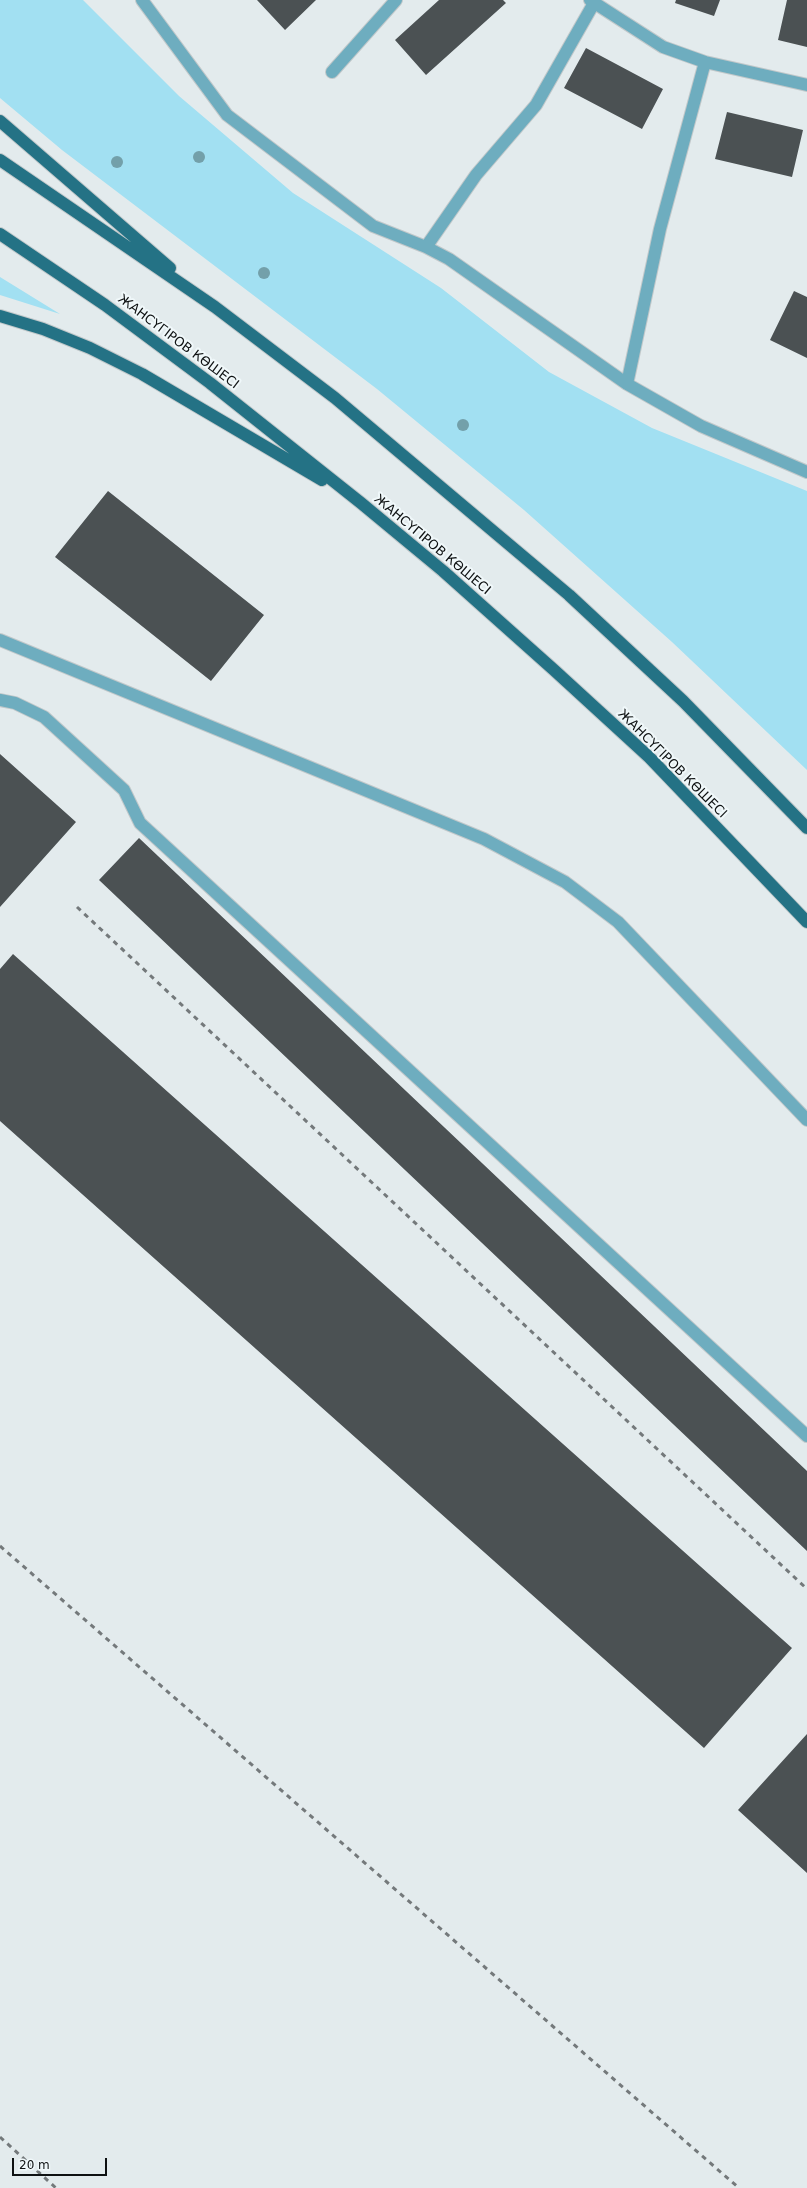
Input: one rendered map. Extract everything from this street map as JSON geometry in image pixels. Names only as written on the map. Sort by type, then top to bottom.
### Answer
[{"type":"main road","points":[[0,121],[215,307]]},
{"type":"main road","points":[[0,160],[215,307],[335,398],[569,595],[683,701],[807,828]]},
{"type":"main road","name":"ЖАНСҮГІРОВ КӨШЕСІ","points":[[0,234],[111,309],[210,383],[361,503],[537,654],[649,757],[807,922]]},
{"type":"main road","points":[[0,316],[43,329],[90,348],[142,374],[361,503]]},
{"type":"street","points":[[142,0],[227,115],[373,226],[426,247],[449,259],[627,384],[701,426],[807,472]]},
{"type":"street","points":[[332,72],[396,0]]},
{"type":"street","points":[[426,247],[476,175],[536,105],[592,1],[663,47],[705,62],[807,85]]},
{"type":"street","points":[[627,384],[660,229],[705,62]]},
{"type":"street","points":[[0,640],[484,839],[565,882],[618,922],[807,1120]]},
{"type":"street","points":[[0,700],[15,704],[44,717],[124,790],[140,823],[807,1436]]},
{"type":"shaded area","points":[[0,0],[83,0],[179,96],[293,193],[441,288],[549,372],[652,428],[807,491],[807,770],[672,642],[524,510],[377,389],[62,150],[0,98]]},
{"type":"shaded area","points":[[0,277],[60,314],[0,295]]},
{"type":"building","points":[[257,0],[316,0],[285,30]]},
{"type":"building","points":[[439,0],[503,0],[506,3],[426,75],[395,40]]},
{"type":"building","points":[[676,0],[720,0],[714,16],[675,3]]},
{"type":"building","points":[[787,0],[807,0],[807,47],[778,40]]},
{"type":"building","points":[[586,48],[663,89],[642,129],[564,88]]},
{"type":"building","points":[[727,112],[803,130],[792,177],[715,159]]},
{"type":"building","points":[[794,291],[807,297],[807,358],[770,340]]},
{"type":"building","points":[[108,491],[264,615],[211,681],[55,557]]},
{"type":"building","points":[[0,754],[76,822],[0,907]]},
{"type":"building","points":[[139,838],[807,1471],[807,1551],[99,880]]},
{"type":"building","points":[[13,954],[792,1648],[704,1748],[0,1121],[0,969]]},
{"type":"building","points":[[807,1734],[807,1873],[738,1810]]},
{"type":"railway","points":[[77,907],[807,1589]]},
{"type":"railway","points":[[0,1546],[739,2188]]},
{"type":"railway","points":[[0,2137],[56,2188]]}]
